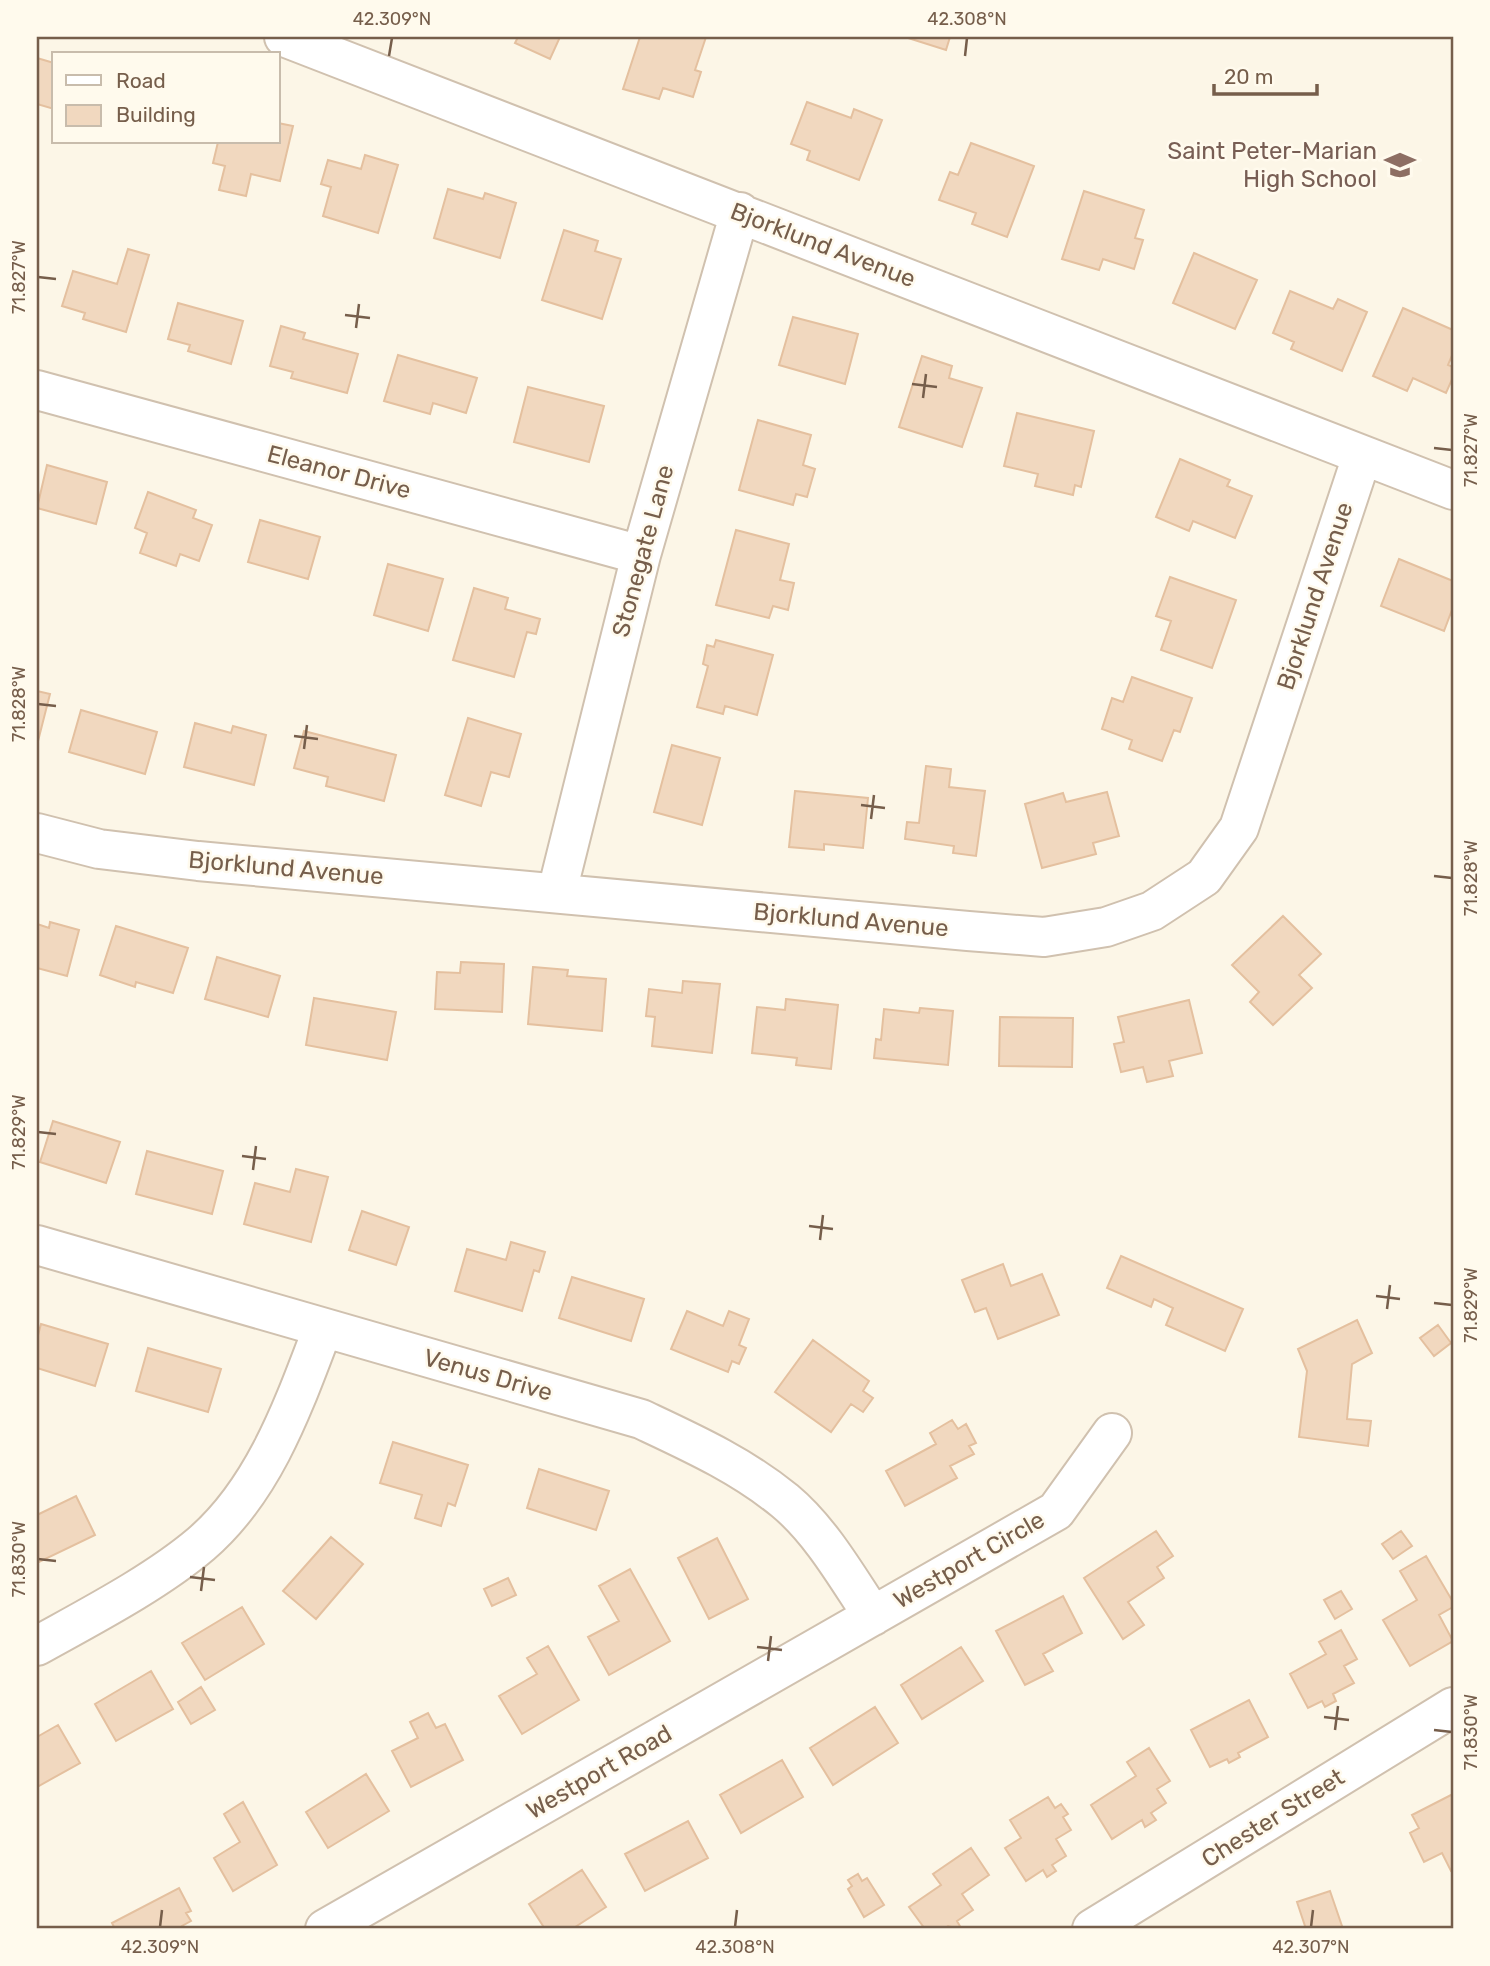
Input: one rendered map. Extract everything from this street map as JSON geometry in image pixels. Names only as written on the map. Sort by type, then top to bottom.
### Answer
[{"type":"street","name":"Bjorklund Avenue","points":[[284,37],[1453,490]]},
{"type":"street","name":"Stonegate Lane","points":[[557,892],[641,555],[740,212]]},
{"type":"street","name":"Eleanor Drive","points":[[37,390],[641,555]]},
{"type":"street","name":"Bjorklund Avenue","points":[[37,833],[99,849],[198,861],[1044,937],[1106,927],[1153,911],[1204,877],[1239,828],[1362,456]]},
{"type":"street","name":"Venus Drive","points":[[37,1245],[641,1419],[734,1464],[787,1502],[828,1550],[873,1615]]},
{"type":"street","points":[[37,1646],[137,1587],[201,1544],[263,1467],[287,1423],[323,1328]]},
{"type":"street","name":"Westport Circle","points":[[873,1615],[1056,1511],[1112,1433]]},
{"type":"street","name":"Westport Road","points":[[325,1929],[873,1615]]},
{"type":"street","name":"Chester Street","points":[[1092,1929],[1453,1707]]},
{"type":"building","points":[[518,37],[560,37],[550,59],[515,43]]},
{"type":"building","points":[[640,37],[706,37],[695,70],[701,72],[693,97],[663,88],[659,99],[623,89]]},
{"type":"building","points":[[905,37],[950,37],[946,50]]},
{"type":"building","points":[[37,58],[52,62],[52,108],[37,104]]},
{"type":"building","points":[[807,102],[851,118],[854,109],[882,120],[859,180],[807,160],[810,151],[791,144]]},
{"type":"building","points":[[280,123],[293,126],[280,181],[251,174],[246,196],[219,190],[225,166],[213,163],[218,144],[280,144]]},
{"type":"building","points":[[971,143],[1034,166],[1007,237],[972,224],[976,213],[939,200],[950,172],[958,175]]},
{"type":"building","points":[[365,155],[398,165],[378,233],[323,216],[331,187],[321,184],[328,160],[361,169]]},
{"type":"building","points":[[448,189],[483,199],[485,193],[516,203],[500,258],[434,238]]},
{"type":"building","points":[[1084,191],[1144,210],[1135,238],[1143,240],[1134,269],[1103,259],[1099,270],[1062,259]]},
{"type":"building","points":[[564,230],[598,241],[595,251],[621,259],[602,319],[542,300]]},
{"type":"building","points":[[128,249],[149,255],[126,332],[83,319],[85,313],[62,306],[73,271],[117,284]]},
{"type":"building","points":[[1194,253],[1257,280],[1235,329],[1173,303]]},
{"type":"building","points":[[1290,291],[1333,309],[1338,299],[1367,312],[1342,371],[1291,349],[1294,342],[1273,333]]},
{"type":"building","points":[[178,303],[243,321],[231,364],[188,351],[190,345],[168,339]]},
{"type":"building","points":[[1403,308],[1453,330],[1453,353],[1448,365],[1453,367],[1453,377],[1446,393],[1413,378],[1407,391],[1373,376]]},
{"type":"building","points":[[793,317],[858,334],[845,384],[779,365]]},
{"type":"building","points":[[281,326],[305,333],[303,339],[358,354],[347,393],[291,378],[293,372],[270,366]]},
{"type":"building","points":[[398,355],[477,378],[466,413],[433,403],[430,414],[384,401]]},
{"type":"building","points":[[922,356],[952,366],[949,378],[982,388],[962,447],[899,427]]},
{"type":"building","points":[[528,387],[604,406],[589,462],[514,442]]},
{"type":"building","points":[[1017,413],[1094,431],[1081,487],[1075,485],[1073,495],[1035,486],[1038,474],[1004,466]]},
{"type":"building","points":[[758,420],[811,435],[803,465],[815,469],[807,497],[796,494],[793,505],[739,490]]},
{"type":"building","points":[[1180,459],[1230,480],[1227,486],[1252,496],[1235,538],[1193,521],[1189,531],[1156,517]]},
{"type":"building","points":[[47,465],[107,482],[96,524],[37,508]]},
{"type":"building","points":[[148,492],[196,510],[193,518],[212,525],[199,561],[180,554],[176,566],[140,553],[147,533],[135,528]]},
{"type":"building","points":[[260,520],[320,537],[308,579],[248,562]]},
{"type":"building","points":[[736,530],[789,544],[780,580],[794,583],[788,610],[773,606],[769,618],[716,605]]},
{"type":"building","points":[[1399,559],[1453,581],[1453,607],[1444,631],[1381,606]]},
{"type":"building","points":[[388,564],[443,579],[428,631],[374,615]]},
{"type":"building","points":[[1170,577],[1236,600],[1212,668],[1161,650],[1171,621],[1156,616]]},
{"type":"building","points":[[474,588],[508,598],[505,609],[540,619],[536,634],[527,632],[514,677],[453,660]]},
{"type":"building","points":[[716,640],[773,655],[757,715],[725,706],[723,714],[697,707],[708,666],[703,664],[707,645],[714,647]]},
{"type":"building","points":[[1132,677],[1192,698],[1180,732],[1174,730],[1162,761],[1129,749],[1132,740],[1102,729],[1112,698],[1123,702]]},
{"type":"building","points":[[37,691],[50,694],[37,745]]},
{"type":"building","points":[[81,710],[157,732],[145,774],[69,752]]},
{"type":"building","points":[[468,718],[521,734],[509,777],[491,772],[481,806],[445,795]]},
{"type":"building","points":[[195,723],[231,733],[233,726],[266,735],[254,785],[184,767]]},
{"type":"building","points":[[304,731],[396,755],[384,801],[326,786],[328,777],[294,768]]},
{"type":"building","points":[[672,745],[720,758],[702,825],[654,812]]},
{"type":"building","points":[[926,766],[951,769],[949,787],[985,791],[976,856],[953,853],[954,846],[905,839],[907,822],[919,823]]},
{"type":"building","points":[[795,791],[868,798],[863,848],[824,844],[824,850],[789,847]]},
{"type":"building","points":[[1107,792],[1119,836],[1093,843],[1096,854],[1042,868],[1025,804],[1063,793],[1066,802]]},
{"type":"building","points":[[1283,916],[1321,954],[1299,975],[1312,988],[1273,1025],[1250,1002],[1259,992],[1232,965]]},
{"type":"building","points":[[50,922],[79,930],[67,976],[37,968],[37,924],[49,928]]},
{"type":"building","points":[[116,926],[188,948],[173,993],[136,982],[135,987],[100,975]]},
{"type":"building","points":[[217,957],[280,976],[268,1017],[205,999]]},
{"type":"building","points":[[461,962],[504,964],[502,1012],[435,1009],[437,972],[460,973]]},
{"type":"building","points":[[533,967],[568,970],[567,976],[606,979],[602,1031],[528,1024]]},
{"type":"building","points":[[683,981],[720,984],[712,1053],[652,1046],[655,1017],[646,1016],[649,989],[682,993]]},
{"type":"building","points":[[314,998],[396,1012],[387,1060],[306,1045]]},
{"type":"building","points":[[786,999],[838,1005],[831,1069],[796,1065],[797,1058],[752,1053],[757,1007],[785,1010]]},
{"type":"building","points":[[1189,1000],[1202,1053],[1169,1061],[1173,1076],[1147,1082],[1143,1067],[1121,1072],[1114,1044],[1124,1042],[1118,1017]]},
{"type":"building","points":[[920,1008],[953,1011],[948,1065],[874,1058],[876,1039],[881,1040],[884,1009],[919,1013]]},
{"type":"building","points":[[1000,1017],[1073,1018],[1072,1067],[999,1066]]},
{"type":"building","points":[[53,1121],[120,1142],[106,1183],[40,1162]]},
{"type":"building","points":[[147,1151],[223,1171],[212,1214],[136,1194]]},
{"type":"building","points":[[296,1169],[328,1177],[311,1242],[244,1224],[255,1183],[290,1192]]},
{"type":"building","points":[[362,1211],[409,1227],[396,1265],[349,1250]]},
{"type":"building","points":[[511,1242],[545,1252],[539,1272],[534,1270],[522,1311],[455,1291],[467,1249],[506,1260]]},
{"type":"building","points":[[1121,1256],[1243,1309],[1225,1351],[1166,1325],[1173,1308],[1154,1299],[1151,1307],[1107,1288]]},
{"type":"building","points":[[1003,1264],[1011,1286],[1042,1274],[1059,1315],[998,1339],[986,1308],[975,1312],[962,1280]]},
{"type":"building","points":[[572,1277],[644,1299],[631,1341],[559,1318]]},
{"type":"building","points":[[687,1311],[723,1326],[729,1311],[749,1319],[739,1345],[746,1348],[739,1364],[732,1361],[728,1372],[671,1349]]},
{"type":"building","points":[[1357,1320],[1372,1353],[1352,1364],[1347,1419],[1371,1421],[1368,1446],[1299,1437],[1307,1371],[1298,1349]]},
{"type":"building","points":[[41,1324],[108,1344],[95,1386],[37,1368],[37,1339]]},
{"type":"building","points":[[1438,1325],[1451,1343],[1434,1356],[1420,1338]]},
{"type":"building","points":[[813,1340],[869,1381],[863,1391],[873,1398],[863,1412],[851,1404],[831,1432],[775,1392]]},
{"type":"building","points":[[148,1348],[221,1369],[208,1412],[136,1391]]},
{"type":"building","points":[[952,1420],[958,1429],[966,1424],[976,1443],[969,1446],[974,1454],[950,1466],[957,1478],[905,1506],[886,1471],[936,1444],[930,1433]]},
{"type":"building","points":[[393,1442],[468,1465],[455,1506],[448,1503],[441,1526],[415,1518],[422,1495],[380,1483]]},
{"type":"building","points":[[539,1469],[609,1491],[596,1530],[527,1508]]},
{"type":"building","points":[[76,1496],[95,1535],[37,1563],[37,1515]]},
{"type":"building","points":[[1156,1531],[1173,1556],[1157,1567],[1164,1578],[1128,1602],[1144,1625],[1123,1639],[1084,1578]]},
{"type":"building","points":[[1401,1531],[1412,1546],[1393,1559],[1382,1544]]},
{"type":"building","points":[[331,1537],[363,1564],[316,1619],[283,1591]]},
{"type":"building","points":[[717,1538],[748,1599],[709,1619],[678,1558]]},
{"type":"building","points":[[1426,1556],[1453,1602],[1453,1607],[1439,1615],[1453,1641],[1410,1666],[1383,1620],[1417,1600],[1400,1571]]},
{"type":"building","points":[[630,1569],[670,1641],[609,1675],[588,1637],[619,1621],[599,1586]]},
{"type":"building","points":[[508,1578],[516,1595],[492,1606],[484,1589]]},
{"type":"building","points":[[1341,1591],[1352,1609],[1335,1619],[1324,1600]]},
{"type":"building","points":[[1063,1596],[1082,1633],[1043,1654],[1053,1671],[1025,1685],[996,1631]]},
{"type":"building","points":[[242,1607],[264,1644],[205,1680],[182,1643]]},
{"type":"building","points":[[1341,1630],[1357,1659],[1344,1666],[1354,1683],[1333,1694],[1336,1701],[1325,1707],[1322,1701],[1308,1708],[1290,1674],[1326,1654],[1319,1642]]},
{"type":"building","points":[[548,1646],[579,1700],[522,1734],[499,1696],[537,1674],[527,1658]]},
{"type":"building","points":[[961,1647],[983,1681],[922,1719],[901,1685]]},
{"type":"building","points":[[151,1671],[173,1709],[116,1741],[95,1704]]},
{"type":"building","points":[[201,1687],[215,1710],[191,1724],[178,1702]]},
{"type":"building","points":[[1249,1700],[1268,1737],[1238,1753],[1240,1757],[1229,1763],[1227,1759],[1210,1767],[1191,1730]]},
{"type":"building","points":[[875,1707],[898,1743],[833,1785],[810,1748]]},
{"type":"building","points":[[428,1713],[436,1728],[445,1724],[463,1760],[411,1787],[392,1751],[418,1738],[410,1722]]},
{"type":"building","points":[[58,1725],[80,1763],[37,1787],[37,1737]]},
{"type":"building","points":[[1149,1748],[1170,1781],[1157,1789],[1166,1803],[1151,1813],[1156,1820],[1145,1827],[1142,1820],[1112,1839],[1091,1805],[1136,1776],[1127,1762]]},
{"type":"building","points":[[782,1760],[803,1797],[741,1833],[720,1795]]},
{"type":"building","points":[[366,1774],[389,1811],[328,1848],[306,1812]]},
{"type":"building","points":[[1453,1794],[1451,1871],[1442,1853],[1424,1862],[1410,1833],[1419,1828],[1412,1815]]},
{"type":"building","points":[[1048,1797],[1055,1808],[1061,1804],[1068,1814],[1063,1817],[1071,1830],[1056,1839],[1066,1856],[1052,1865],[1056,1871],[1047,1877],[1043,1870],[1026,1881],[1005,1848],[1021,1838],[1010,1820]]},
{"type":"building","points":[[243,1802],[277,1865],[233,1891],[214,1858],[240,1842],[224,1814]]},
{"type":"building","points":[[688,1821],[708,1858],[645,1891],[625,1854]]},
{"type":"building","points":[[971,1848],[989,1875],[962,1894],[973,1910],[957,1921],[961,1928],[959,1929],[948,1926],[944,1929],[925,1929],[909,1907],[941,1885],[933,1874]]},
{"type":"building","points":[[582,1870],[606,1907],[572,1929],[545,1929],[529,1904]]},
{"type":"building","points":[[858,1874],[862,1881],[867,1878],[884,1905],[864,1917],[848,1889],[852,1886],[848,1880]]},
{"type":"building","points":[[179,1888],[191,1911],[186,1913],[191,1921],[182,1926],[183,1929],[115,1929],[112,1923]]},
{"type":"building","points":[[1330,1891],[1343,1929],[1306,1929],[1297,1902]]},
{"type":"place","name":"Saint Peter-Marian High School","points":[[1400,165]]}]
